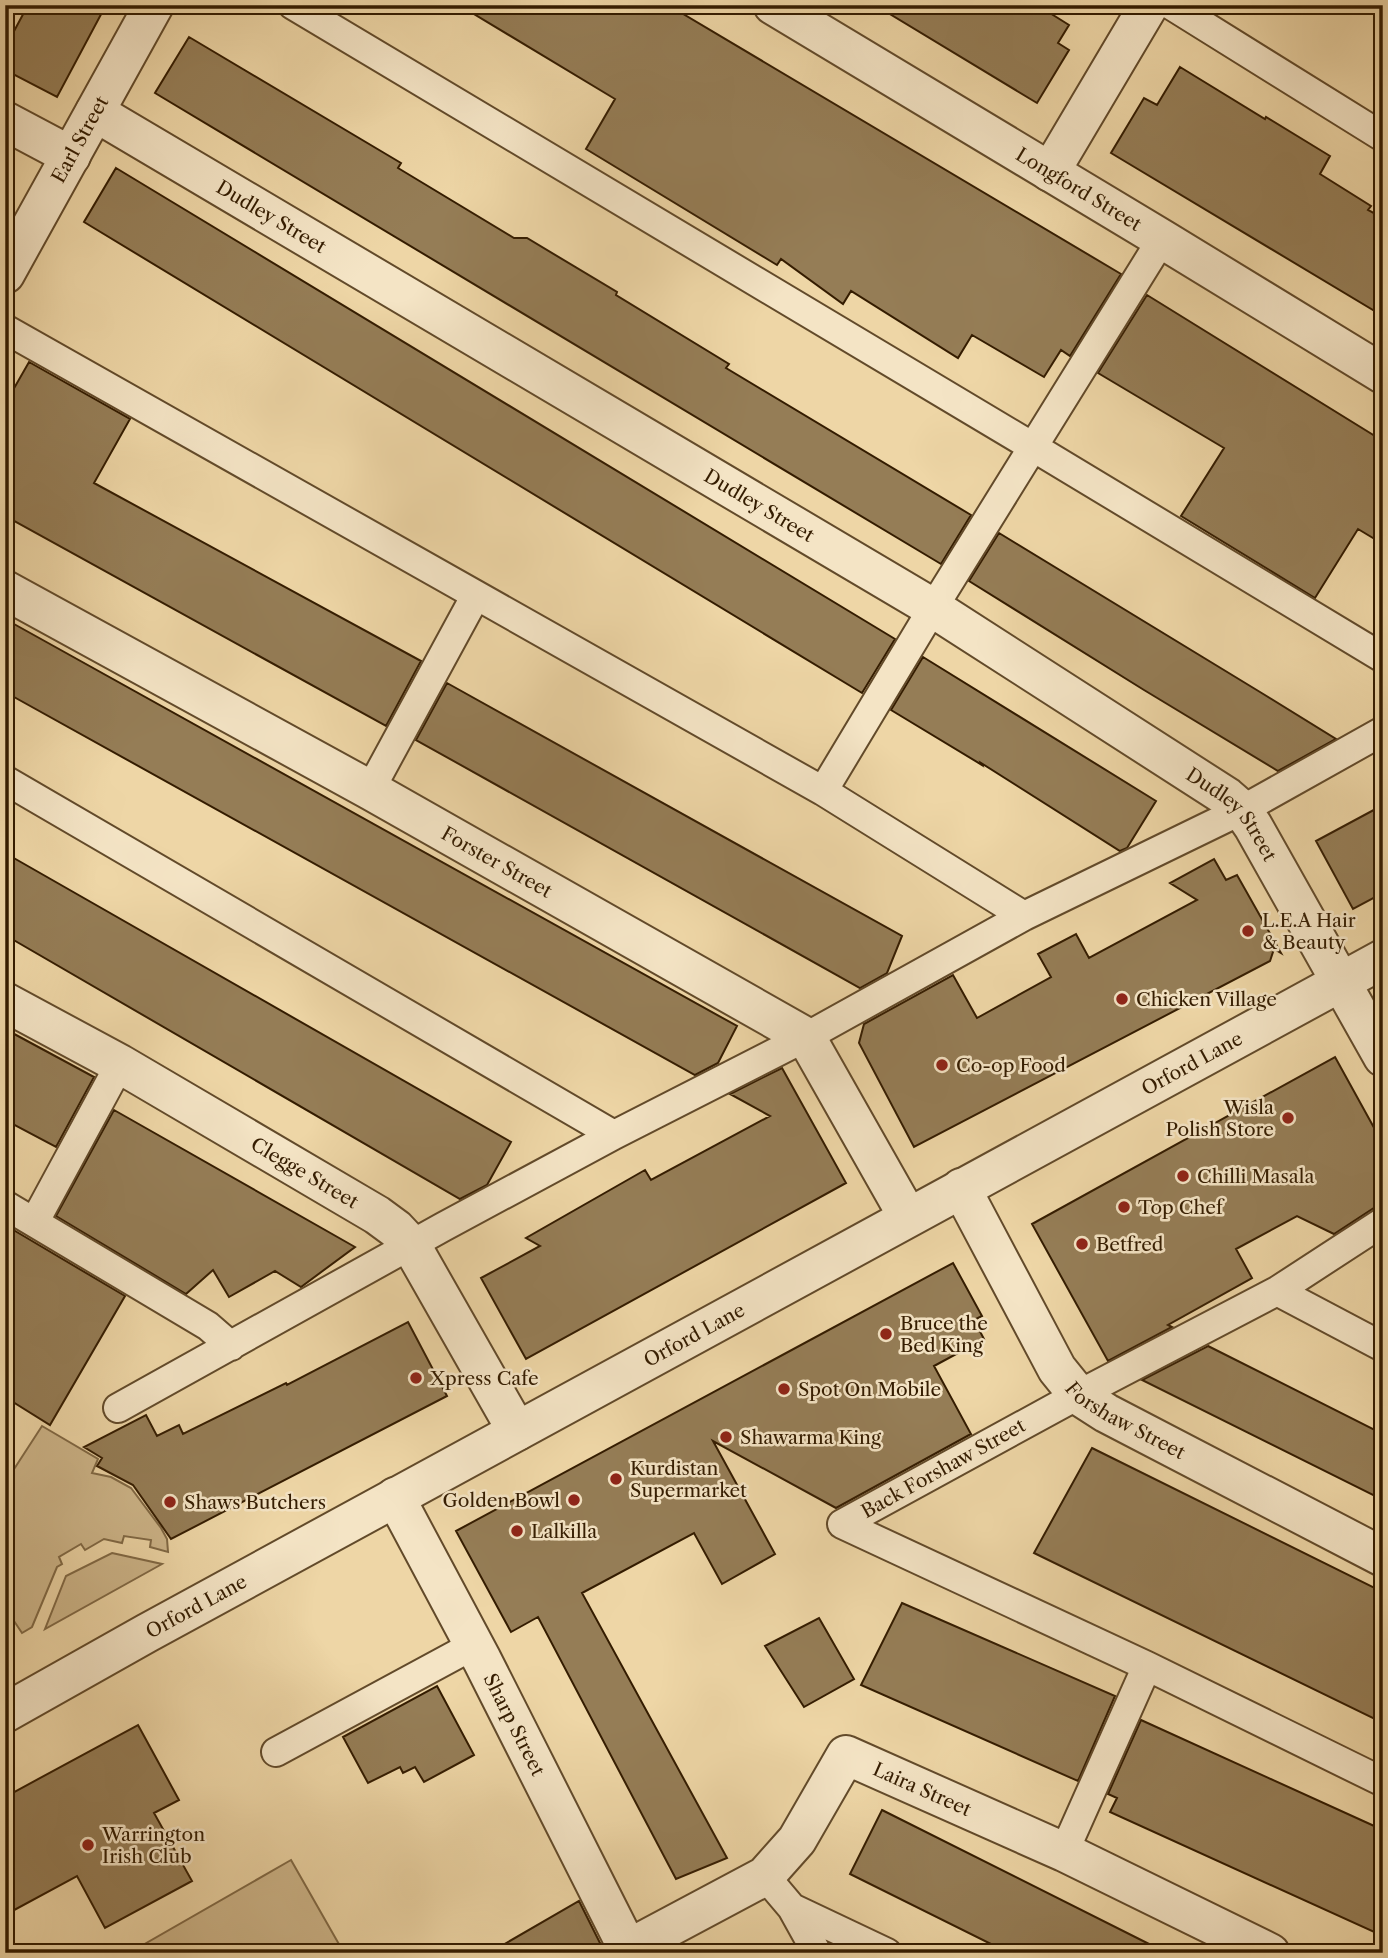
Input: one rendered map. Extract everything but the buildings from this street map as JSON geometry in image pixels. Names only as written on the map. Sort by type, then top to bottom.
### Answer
[{"type":"street","name":"Earl Street","points":[[5,274],[154,5]]},
{"type":"street","name":"Longford Street","points":[[773,5],[1383,374]]},
{"type":"street","points":[[1050,172],[1149,5]]},
{"type":"street","name":"Dudley Street","points":[[95,112],[933,608],[1227,797],[1242,810],[1253,826],[1383,1057]]},
{"type":"street","points":[[5,121],[71,156]]},
{"type":"street","name":"Forster Street","points":[[5,590],[370,790],[806,1037]]},
{"type":"street","name":"Orford Lane","points":[[5,1713],[908,1216],[1383,959]]},
{"type":"street","name":"Clegge Street","points":[[5,1002],[120,1064],[377,1215],[396,1229],[411,1245],[517,1431]]},
{"type":"street","points":[[806,1037],[908,1216]]},
{"type":"street","name":"Forshaw Street","points":[[961,1188],[1056,1369],[1078,1395],[1106,1413],[1383,1556]]},
{"type":"street","name":"Sharp Street","points":[[395,1497],[474,1645],[629,1951]]},
{"type":"street","name":"Laira Street","points":[[629,1951],[765,1876],[797,1840],[846,1755],[1064,1852],[1270,1953]]},
{"type":"lane","points":[[293,5],[1383,658]]},
{"type":"lane","points":[[1171,5],[1383,137]]},
{"type":"lane","points":[[823,791],[1162,239]]},
{"type":"lane","points":[[5,329],[823,791],[1024,916]]},
{"type":"lane","points":[[370,790],[476,595]]},
{"type":"lane","points":[[118,1408],[614,1135],[806,1037],[1024,916],[1242,810],[1383,731]]},
{"type":"lane","points":[[5,780],[614,1135]]},
{"type":"lane","points":[[35,1221],[120,1064]]},
{"type":"lane","points":[[5,1205],[208,1326],[231,1346]]},
{"type":"lane","name":"Back Forshaw Street","points":[[1383,1222],[1277,1291],[1078,1395],[842,1524],[1147,1666],[1383,1782]]},
{"type":"lane","points":[[1277,1291],[1383,1347]]},
{"type":"lane","points":[[276,1752],[474,1645]]},
{"type":"lane","points":[[1064,1852],[1147,1666]]},
{"type":"lane","points":[[765,1876],[792,1908],[817,1953]]},
{"type":"lane","points":[[792,1908],[887,1953]]},
{"type":"shaded area","points":[[42,1426],[98,1459],[92,1473],[111,1477],[131,1488],[161,1528],[167,1539],[168,1552],[150,1547],[151,1540],[124,1536],[122,1543],[104,1539],[85,1550],[81,1544],[59,1557],[62,1564],[57,1567],[32,1627],[22,1633],[10,1615],[5,1618],[5,1483]]},
{"type":"shaded area","points":[[112,1553],[162,1564],[45,1629],[66,1576]]},
{"type":"shaded area","points":[[291,1860],[344,1953],[129,1953]]},
{"type":"place","name":"L.E.A Hair & Beauty","points":[[1248,931]]},
{"type":"place","name":"Chicken Village","points":[[1122,999]]},
{"type":"place","name":"Co-op Food","points":[[942,1065]]},
{"type":"place","name":"Wisla Polish Store","points":[[1288,1118]]},
{"type":"place","name":"Chilli Masala","points":[[1183,1176]]},
{"type":"place","name":"Top Chef","points":[[1124,1207]]},
{"type":"place","name":"Betfred","points":[[1082,1244]]},
{"type":"place","name":"Bruce the Bed King","points":[[886,1334]]},
{"type":"place","name":"Xpress Cafe","points":[[416,1378]]},
{"type":"place","name":"Spot On Mobile","points":[[784,1389]]},
{"type":"place","name":"Shawarma King","points":[[726,1437]]},
{"type":"place","name":"Kurdistan Supermarket","points":[[616,1479]]},
{"type":"place","name":"Golden Bowl","points":[[574,1500]]},
{"type":"place","name":"Shaws Butchers","points":[[170,1502]]},
{"type":"place","name":"Lalkilla","points":[[517,1531]]},
{"type":"place","name":"Warrington Irish Club","points":[[88,1845]]}]
